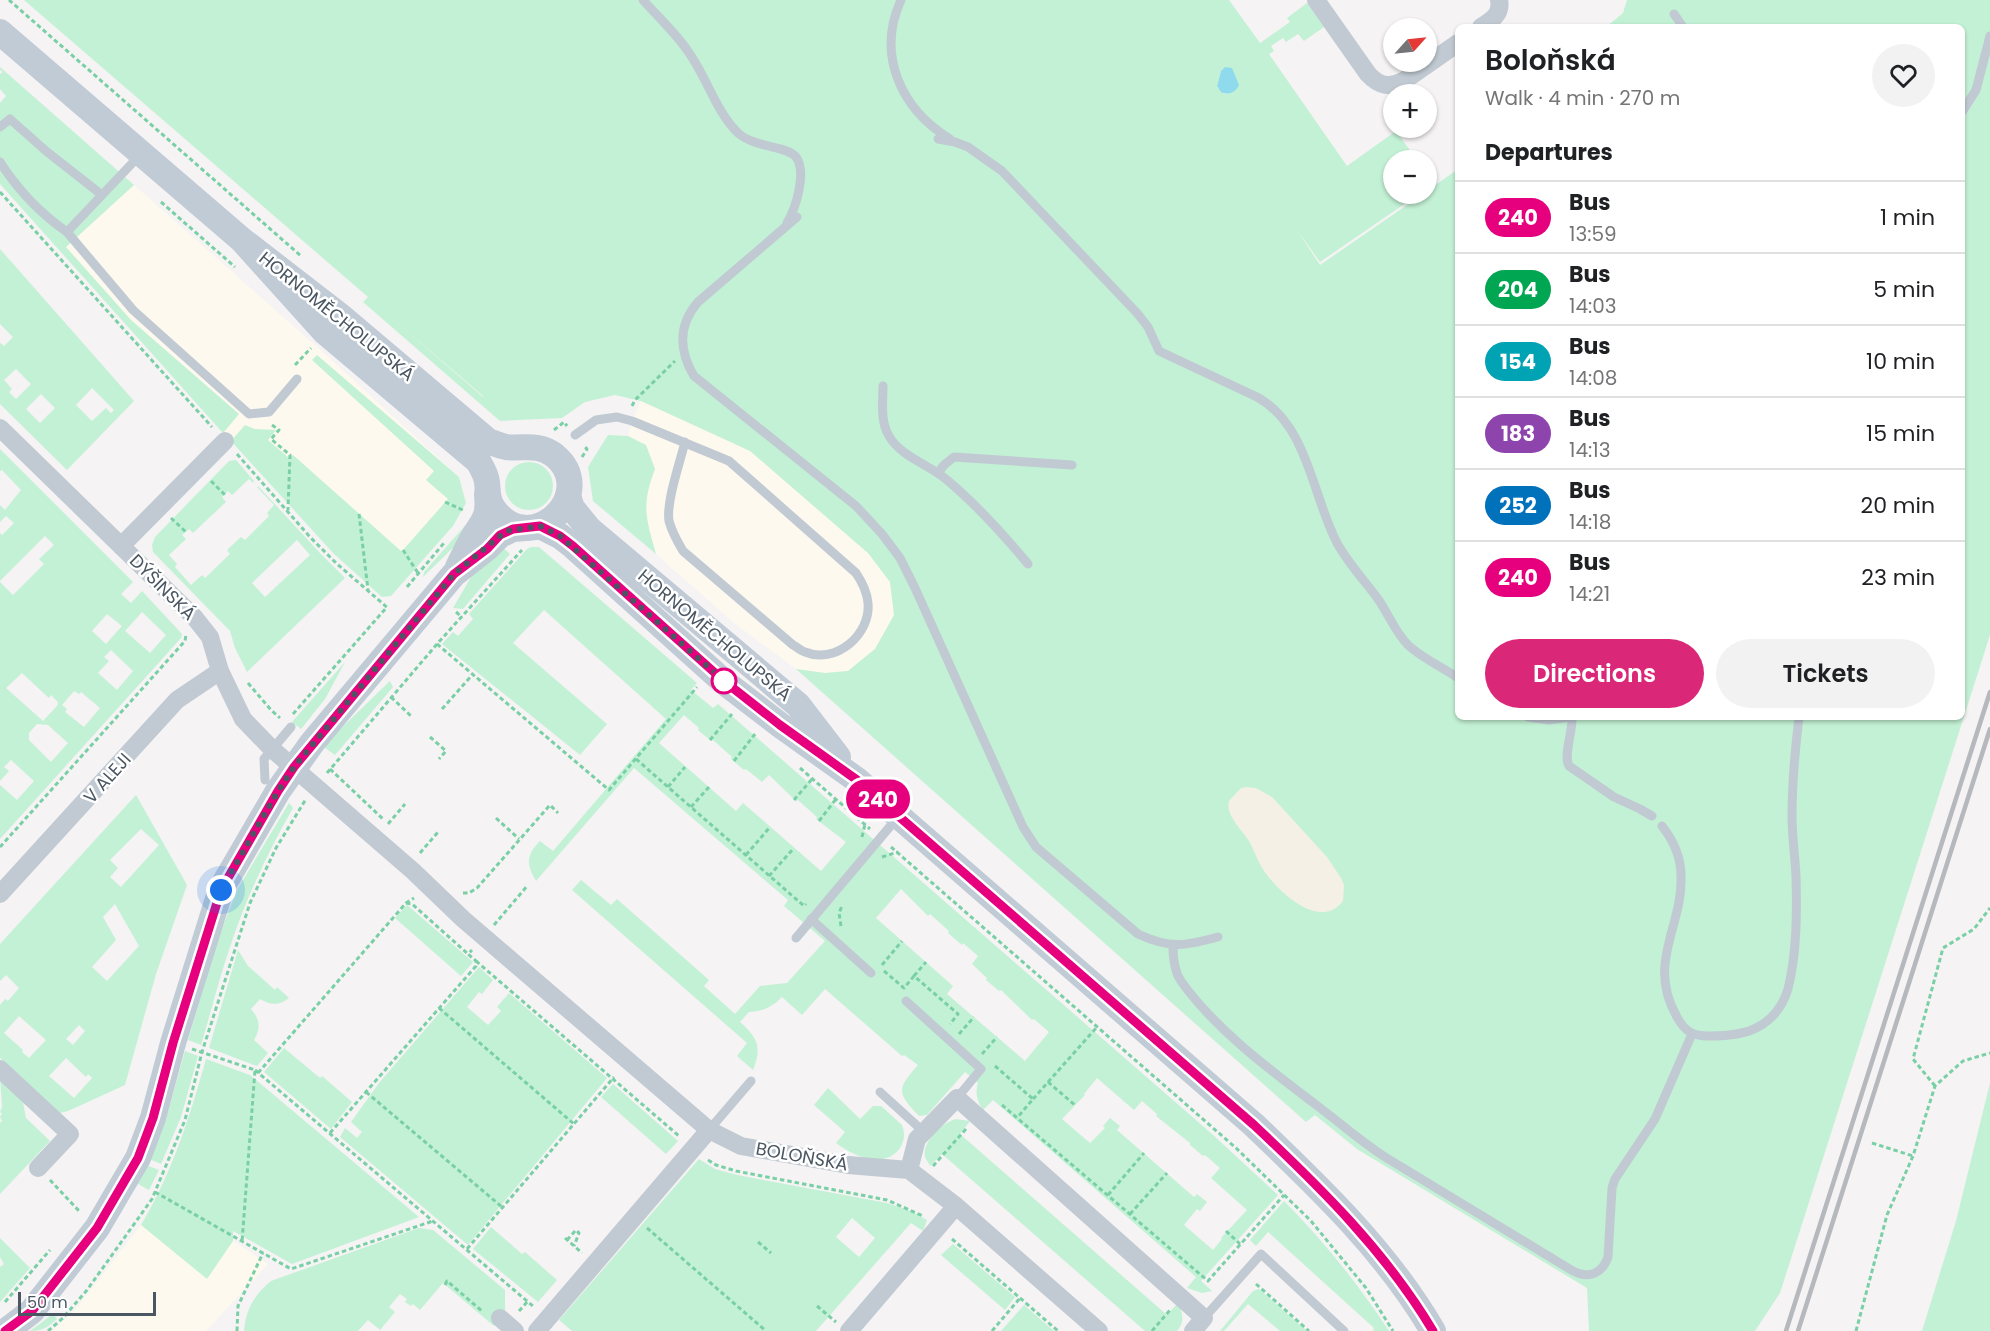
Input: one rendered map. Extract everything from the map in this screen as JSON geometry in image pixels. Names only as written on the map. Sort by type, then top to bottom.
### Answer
[{"type":"street","points":[[1317,0],[1368,74],[1376,82],[1385,86],[1396,85],[1405,80],[1455,45]]},
{"type":"street","points":[[1485,24],[1497,15],[1500,7],[1498,0]]},
{"type":"street","name":"HORNOMĚCHOLUPSKÁ","points":[[0,33],[242,240],[339,315],[488,441],[507,447],[539,448],[556,457],[565,468],[569,482],[568,496],[572,508],[589,529],[798,705],[857,780]]},
{"type":"street","name":"HORNOMĚCHOLUPSKÁ","points":[[242,240],[325,332],[478,461],[485,473],[482,495],[501,518],[531,533],[560,536],[573,546],[724,681],[780,725],[857,780],[1254,1125],[1313,1181],[1354,1225],[1406,1289],[1433,1331]]},
{"type":"street","name":"DÝŠINSKÁ","points":[[0,428],[195,618],[210,637],[220,671],[243,719],[272,749],[294,767]]},
{"type":"street","points":[[121,546],[225,441]]},
{"type":"street","points":[[454,574],[474,536],[487,518],[482,495],[491,469],[508,451],[520,446]]},
{"type":"street","points":[[6,1331],[32,1311],[97,1228],[138,1158],[153,1118],[173,1043],[221,890],[294,767],[375,666],[454,574],[487,549],[500,535],[513,529],[531,533],[553,520],[562,510],[568,496]]},
{"type":"street","name":"V ALEJI","points":[[0,894],[177,700],[220,671]]},
{"type":"street","name":"BOLOŇSKÁ","points":[[294,767],[484,936],[709,1130],[741,1146],[915,1175]]},
{"type":"street","points":[[0,1069],[70,1134],[38,1168]]},
{"type":"street","points":[[1099,1331],[956,1206],[915,1175],[917,1139],[957,1098],[1181,1298],[1198,1324]]},
{"type":"street","points":[[542,1325],[709,1130]]},
{"type":"street","points":[[845,1329],[956,1206]]},
{"type":"street","points":[[494,1317],[515,1331]]},
{"type":"lane","points":[[643,0],[692,57],[734,128],[752,142],[787,151],[796,157],[800,167],[798,197],[791,216],[782,230]]},
{"type":"lane","points":[[900,0],[892,26],[894,69],[903,93],[920,114],[941,133],[983,156],[1020,188],[1137,313],[1148,327],[1159,351],[1257,397],[1281,415],[1298,442],[1327,522],[1346,558],[1378,599],[1408,644],[1455,676]]},
{"type":"lane","points":[[1674,14],[1681,24]]},
{"type":"lane","points":[[1965,107],[1976,90],[1990,36]]},
{"type":"lane","points":[[0,127],[10,118],[46,151],[102,195]]},
{"type":"lane","points":[[938,140],[955,142]]},
{"type":"lane","points":[[67,232],[141,154]]},
{"type":"lane","points":[[0,162],[12,181],[49,220],[67,232],[133,310],[249,414],[269,412],[297,379]]},
{"type":"lane","points":[[797,217],[690,311],[683,331],[684,355],[694,376],[856,506],[900,558],[1023,827],[1036,847],[1138,934],[1157,943],[1173,946],[1218,937]]},
{"type":"lane","points":[[883,386],[883,418],[889,437],[897,447],[938,473],[999,530],[1028,564]]},
{"type":"lane","points":[[575,435],[596,420],[607,417],[627,419],[685,442],[729,461],[856,573],[865,587],[868,604],[867,620],[861,634],[850,644],[836,652],[806,653],[793,645],[683,551],[674,537],[669,519],[670,502],[685,442]]},
{"type":"lane","points":[[938,473],[954,457],[1072,465]]},
{"type":"lane","points":[[1570,720],[1572,734],[1567,757],[1569,766],[1614,797],[1652,816]]},
{"type":"lane","points":[[1662,826],[1674,845],[1682,875],[1680,896],[1666,956],[1665,985],[1674,1012],[1680,1023],[1696,1036],[1729,1035],[1758,1027],[1770,1019],[1785,997],[1790,979],[1794,944],[1796,876],[1791,818],[1799,720]]},
{"type":"lane","points":[[265,780],[264,759],[288,725]]},
{"type":"lane","points":[[796,938],[898,817]]},
{"type":"lane","points":[[811,919],[871,973]]},
{"type":"lane","points":[[1173,946],[1175,967],[1180,980],[1215,1019],[1270,1069],[1384,1157],[1573,1271],[1586,1276],[1598,1273],[1606,1264],[1615,1179],[1655,1119],[1692,1034]]},
{"type":"lane","points":[[906,1001],[981,1069],[957,1098]]},
{"type":"lane","points":[[709,1130],[751,1081]]},
{"type":"lane","points":[[880,1092],[924,1132]]},
{"type":"lane","points":[[1198,1324],[1261,1254],[1344,1331]]},
{"type":"path","points":[[0,192],[287,511],[336,563],[389,609]]},
{"type":"path","points":[[160,201],[239,271]]},
{"type":"path","points":[[627,419],[635,400],[673,362],[684,355]]},
{"type":"path","points":[[265,426],[273,424],[279,430],[271,439],[290,455],[287,511]]},
{"type":"path","points":[[211,480],[225,495]]},
{"type":"path","points":[[464,518],[482,495]]},
{"type":"path","points":[[445,502],[468,513]]},
{"type":"path","points":[[359,514],[368,591]]},
{"type":"path","points":[[164,523],[171,518],[186,532]]},
{"type":"path","points":[[48,1331],[63,1318],[87,1290],[152,1199],[185,1120],[202,1052],[250,903],[276,848],[300,806],[531,533]]},
{"type":"path","points":[[407,587],[446,540]]},
{"type":"path","points":[[403,550],[418,574]]},
{"type":"path","points":[[456,612],[462,616]]},
{"type":"path","points":[[0,847],[186,641],[184,628]]},
{"type":"path","points":[[437,644],[609,790],[700,683]]},
{"type":"path","points":[[442,709],[473,674]]},
{"type":"path","points":[[245,676],[249,685],[288,725]]},
{"type":"path","points":[[392,683],[399,688]]},
{"type":"path","points":[[391,697],[411,716]]},
{"type":"path","points":[[710,740],[734,712],[728,706]]},
{"type":"path","points":[[734,761],[757,732],[762,736]]},
{"type":"path","points":[[430,737],[446,751],[439,759]]},
{"type":"path","points":[[636,759],[804,906],[811,897]]},
{"type":"path","points":[[794,763],[1236,1148],[1311,1221],[1365,1288],[1393,1331]]},
{"type":"path","points":[[668,787],[686,767]]},
{"type":"path","points":[[330,769],[393,831]]},
{"type":"path","points":[[794,800],[812,779]]},
{"type":"path","points":[[691,807],[709,787]]},
{"type":"path","points":[[819,821],[836,799]]},
{"type":"path","points":[[388,824],[405,804]]},
{"type":"path","points":[[456,887],[464,893],[477,888],[550,805],[558,813]]},
{"type":"path","points":[[495,818],[519,839]]},
{"type":"path","points":[[862,839],[865,824]]},
{"type":"path","points":[[746,855],[770,827]]},
{"type":"path","points":[[412,849],[419,855],[438,832]]},
{"type":"path","points":[[769,876],[794,848]]},
{"type":"path","points":[[882,857],[898,852]]},
{"type":"path","points":[[468,954],[528,885]]},
{"type":"path","points":[[242,1242],[256,1072],[406,903],[429,887]]},
{"type":"path","points":[[843,901],[839,913],[843,931]]},
{"type":"path","points":[[406,903],[412,904],[692,1148],[716,1165],[736,1171],[887,1200],[914,1210],[938,1227],[1058,1331]]},
{"type":"path","points":[[1935,1086],[1913,1059],[1943,948],[1974,929],[1990,908]]},
{"type":"path","points":[[903,941],[880,967],[904,988],[926,962]]},
{"type":"path","points":[[330,1134],[476,966],[476,961]]},
{"type":"path","points":[[914,976],[958,1014],[949,1026],[966,1041]]},
{"type":"path","points":[[439,1008],[574,1124]]},
{"type":"path","points":[[959,1035],[974,1017]]},
{"type":"path","points":[[1017,1118],[1097,1027]]},
{"type":"path","points":[[974,1048],[981,1055],[997,1037]]},
{"type":"path","points":[[173,1043],[256,1072],[467,1249],[542,1325]]},
{"type":"path","points":[[1856,1331],[1887,1215],[1913,1156],[1935,1086],[1963,1061],[1990,1053]]},
{"type":"path","points":[[467,1249],[629,1061]]},
{"type":"path","points":[[990,1062],[1034,1100]]},
{"type":"path","points":[[1048,1082],[1076,1106]]},
{"type":"path","points":[[366,1092],[502,1208]]},
{"type":"path","points":[[1002,1106],[1208,1281],[1284,1195]]},
{"type":"path","points":[[915,1175],[978,1116]]},
{"type":"path","points":[[1872,1143],[1913,1156]]},
{"type":"path","points":[[1107,1195],[1144,1153]]},
{"type":"path","points":[[38,1168],[81,1213]]},
{"type":"path","points":[[1130,1215],[1167,1173]]},
{"type":"path","points":[[155,1192],[291,1269],[433,1221]]},
{"type":"path","points":[[634,1217],[766,1331]]},
{"type":"path","points":[[574,1246],[579,1233],[576,1230],[566,1239],[584,1255]]},
{"type":"path","points":[[1226,1231],[1240,1244]]},
{"type":"path","points":[[758,1242],[771,1253]]},
{"type":"path","points":[[0,1307],[55,1244]]},
{"type":"path","points":[[237,1331],[238,1306],[263,1253]]},
{"type":"path","points":[[445,1285],[447,1281],[494,1317]]},
{"type":"path","points":[[1256,1284],[1309,1331]]},
{"type":"path","points":[[992,1331],[1020,1298]]},
{"type":"path","points":[[1152,1331],[1181,1298]]},
{"type":"path","points":[[817,1306],[845,1329]]},
{"type":"shaded area","points":[[134,185],[325,354],[459,477],[466,503],[453,526],[391,596],[382,597],[334,554],[60,251]]},
{"type":"shaded area","points":[[641,401],[750,451],[868,553],[890,582],[894,616],[875,649],[848,671],[825,673],[796,669],[734,623],[656,554],[645,515],[648,487],[655,469],[646,446],[628,436]]},
{"type":"shaded area","points":[[142,1224],[233,1241],[268,1264],[206,1331],[52,1331],[74,1311]]},
{"type":"green space","points":[[24,0],[1229,0],[1260,43],[1290,22],[1287,18],[1307,3],[1324,27],[1304,41],[1298,34],[1286,42],[1283,38],[1271,46],[1274,51],[1269,54],[1347,166],[1386,138],[1401,138],[1410,150],[1383,150],[1383,204],[1404,204],[1320,262],[1297,230],[1320,265],[1408,204],[1437,204],[1437,184],[1455,171],[1455,720],[1963,720],[1780,1293],[1755,1331],[1589,1331],[1587,1288],[1357,1149],[1315,1115],[1306,1122],[796,669],[825,673],[848,671],[875,649],[894,615],[890,582],[868,553],[750,451],[641,401],[615,395],[585,402],[562,418],[500,421],[363,302],[368,297]],"holes":[[[1225,67],[1231,93],[1224,94],[1217,86],[1221,71]],[[391,317],[483,396],[483,397]]]},
{"type":"green space","points":[[1627,0],[1990,0],[1990,635],[1965,713],[1965,24],[1610,24],[1623,13]]},
{"type":"green space","points":[[0,67],[134,185],[66,247],[131,320],[239,414],[223,433],[0,184],[0,103],[6,96],[0,89],[0,74],[3,72]]},
{"type":"green space","points":[[0,249],[134,401],[67,470],[0,404],[0,343],[4,346],[13,337],[0,324]],"holes":[[[16,369],[31,384],[16,399],[9,392],[12,389],[4,380]],[[92,388],[114,410],[111,413],[106,408],[92,421],[76,405]],[[41,394],[55,408],[40,423],[26,409]]]},
{"type":"green space","points":[[317,355],[459,477],[466,503],[453,526],[391,596],[382,597],[334,554],[231,441],[245,425],[255,429],[276,430],[268,440],[289,458],[293,455],[401,551],[403,550],[448,499],[426,480],[434,471],[312,360]]},
{"type":"green space","points":[[608,435],[628,436],[646,445],[655,469],[648,493],[647,512],[656,554],[593,501],[588,467]]},
{"type":"green space","points":[[0,449],[133,582],[121,594],[131,603],[142,591],[182,634],[181,638],[0,839],[0,785],[17,800],[34,781],[11,760],[4,767],[9,771],[0,781],[0,582],[13,595],[44,564],[39,559],[54,545],[45,536],[0,581],[0,533],[2,535],[14,523],[6,516],[0,522],[0,505],[5,510],[21,490],[2,470],[0,471]],"holes":[[[142,612],[166,635],[150,653],[125,631]],[[107,614],[122,626],[106,644],[92,631]],[[111,650],[133,671],[117,690],[98,673],[109,661],[104,657]],[[22,673],[49,698],[51,695],[58,702],[57,706],[43,721],[6,688]],[[74,691],[79,694],[81,692],[100,708],[84,727],[65,712],[67,709],[62,705]],[[37,724],[48,725],[68,743],[51,762],[29,740],[29,733]]]},
{"type":"green space","points":[[236,460],[254,481],[253,483],[249,479],[232,495],[228,491],[222,497],[226,502],[193,533],[189,529],[182,535],[186,539],[169,555],[177,564],[175,567],[191,585],[202,575],[205,578],[230,554],[227,550],[241,537],[245,540],[269,516],[267,513],[274,505],[258,486],[345,578],[247,672],[235,648],[230,631],[153,552],[152,545],[155,537],[229,461]],"holes":[[[297,540],[310,555],[265,597],[252,583]]]},
{"type":"green space","points":[[529,462],[546,469],[553,486],[546,503],[529,510],[512,503],[505,486],[512,469]]},
{"type":"green space","points":[[471,519],[469,532],[423,577],[424,572]]},
{"type":"green space","points":[[498,543],[510,554],[463,609],[453,608],[474,572]]},
{"type":"green space","points":[[539,547],[697,683],[691,690],[713,708],[718,704],[1212,1134],[1278,1195],[1201,1281],[1212,1291],[1202,1293],[1187,1288],[1196,1277],[993,1100],[983,1110],[977,1097],[978,1083],[965,1072],[927,1115],[919,1116],[906,1101],[902,1090],[906,1080],[918,1065],[904,1055],[902,1056],[825,989],[802,1015],[782,997],[767,1008],[749,1012],[740,1022],[757,1043],[758,1049],[753,1070],[737,1056],[747,1043],[572,890],[581,880],[611,905],[617,899],[709,980],[704,986],[735,1014],[760,986],[787,983],[825,941],[784,906],[788,900],[634,768],[536,881],[529,865],[530,855],[535,846],[540,841],[553,851],[666,719],[544,610],[513,643],[607,724],[580,755],[442,644],[453,632],[458,636],[473,619],[469,614],[527,549]],"holes":[[[684,715],[744,770],[746,769],[762,782],[769,775],[817,817],[816,819],[846,842],[821,871],[743,803],[736,811],[659,743]],[[901,889],[928,916],[930,914],[949,931],[948,933],[978,956],[972,964],[987,978],[986,980],[999,991],[1001,990],[1032,1020],[1034,1019],[1049,1032],[1025,1061],[947,994],[953,986],[876,918]],[[1097,1078],[1134,1110],[1142,1101],[1157,1114],[1156,1116],[1220,1168],[1211,1178],[1247,1210],[1213,1250],[1184,1225],[1197,1209],[1200,1211],[1207,1202],[1197,1194],[1194,1197],[1117,1130],[1120,1126],[1110,1118],[1103,1126],[1105,1128],[1090,1143],[1062,1119]]]},
{"type":"green space","points":[[345,662],[325,699],[301,729],[292,722]]},
{"type":"green space","points":[[390,681],[393,687],[335,755],[324,747],[328,741]]},
{"type":"green space","points":[[136,795],[187,885],[156,974],[125,1085],[60,1113],[0,1058],[0,1005],[5,999],[8,1001],[19,988],[6,975],[0,981],[0,944]],"holes":[[[141,829],[159,845],[121,887],[110,877],[118,868],[110,860]],[[115,904],[139,946],[107,981],[92,967],[116,940],[103,917]],[[19,1016],[46,1040],[29,1058],[22,1052],[23,1050],[4,1033]],[[79,1025],[85,1031],[73,1045],[66,1039]],[[66,1058],[86,1077],[88,1074],[92,1078],[74,1098],[49,1076]]]},
{"type":"green space","points":[[289,803],[293,808],[258,876],[236,929],[201,1045],[188,1040],[218,939],[237,890]]},
{"type":"green space","points":[[407,905],[473,962],[461,976],[395,918]]},
{"type":"green space","points":[[238,950],[248,966],[275,990],[277,987],[289,998],[274,1004],[260,999],[251,1009],[258,1024],[258,1032],[254,1040],[268,1053],[257,1066],[209,1048]]},
{"type":"green space","points":[[479,967],[493,980],[467,1007],[488,1025],[501,1011],[497,1007],[509,993],[607,1078],[468,1245],[340,1137],[345,1128],[357,1138],[362,1132],[351,1122],[379,1083]]},
{"type":"green space","points":[[284,1048],[352,1102],[331,1129],[264,1072]]},
{"type":"green space","points":[[185,1051],[198,1056],[181,1117],[161,1164],[149,1159],[166,1119]]},
{"type":"green space","points":[[206,1059],[250,1075],[419,1217],[292,1264],[233,1231],[233,1241],[207,1279],[141,1225],[162,1185],[179,1144]]},
{"type":"green space","points":[[0,1077],[22,1097],[26,1118],[50,1141],[0,1194],[0,1123],[2,1121],[0,1117],[2,1114],[0,1112],[2,1107]]},
{"type":"green space","points":[[1990,1083],[1990,1331],[1922,1331],[1956,1221]]},
{"type":"green space","points":[[613,1084],[678,1141],[666,1154],[601,1097]]},
{"type":"green space","points":[[828,1088],[860,1119],[873,1106],[881,1106],[902,1125],[904,1136],[900,1148],[893,1155],[877,1160],[860,1156],[836,1143],[845,1132],[814,1105]]},
{"type":"green space","points":[[956,1119],[970,1121],[960,1134],[1167,1315],[1178,1303],[1182,1317],[1177,1331],[1145,1331],[942,1154],[930,1166],[925,1157],[925,1151],[930,1139],[940,1128]]},
{"type":"green space","points":[[699,1159],[715,1169],[737,1175],[887,1203],[913,1212],[927,1220],[923,1231],[911,1223],[816,1331],[572,1331],[559,1320]],"holes":[[[852,1218],[875,1238],[859,1257],[836,1237]]]},
{"type":"green space","points":[[146,1165],[159,1170],[149,1190],[138,1184]]},
{"type":"green space","points":[[1284,1201],[1340,1263],[1389,1331],[1373,1331],[1374,1328],[1268,1232],[1256,1246],[1250,1240]]},
{"type":"green space","points":[[491,1227],[557,1280],[538,1302],[473,1249]]},
{"type":"green space","points":[[419,1228],[433,1230],[505,1290],[505,1312],[494,1326],[443,1283],[420,1310],[413,1304],[411,1306],[405,1302],[407,1299],[400,1294],[389,1307],[395,1312],[380,1330],[368,1320],[358,1331],[244,1331],[252,1303],[271,1281]]},
{"type":"green space","points":[[0,1238],[30,1268],[0,1302],[0,1267],[4,1264],[0,1257]]},
{"type":"green space","points":[[953,1244],[1015,1297],[1005,1310],[941,1255]]},
{"type":"green space","points":[[1259,1289],[1307,1331],[1280,1331],[1248,1304],[1224,1331],[1220,1331],[1253,1291]]},
{"type":"green space","points":[[1024,1305],[1054,1331],[1001,1331]]},
{"type":"green space","points":[[53,1314],[57,1319],[51,1324],[42,1329],[30,1331]]},
{"type":"sand","points":[[1241,788],[1256,788],[1272,797],[1327,857],[1344,885],[1343,901],[1334,909],[1324,912],[1313,911],[1302,906],[1282,892],[1264,871],[1249,841],[1229,812],[1229,801]]},
{"type":"water","points":[[1225,67],[1232,68],[1239,85],[1232,93],[1221,92],[1217,86],[1221,71]]},
{"type":"railway","points":[[1786,1331],[1990,692]]},
{"type":"railway","points":[[1798,1331],[1990,729]]},
{"type":"bus line","name":"240","points":[[5,1331],[32,1311],[97,1228],[138,1158],[153,1118],[173,1043],[221,890],[278,791],[312,743],[454,574],[506,531],[540,526],[560,536],[573,546],[724,681],[780,725],[857,780],[1254,1125],[1313,1181],[1354,1225],[1406,1289],[1433,1331]]},
{"type":"route","points":[[221,890],[278,791],[312,743],[454,574],[506,531],[540,526],[560,536],[724,681]]}]
